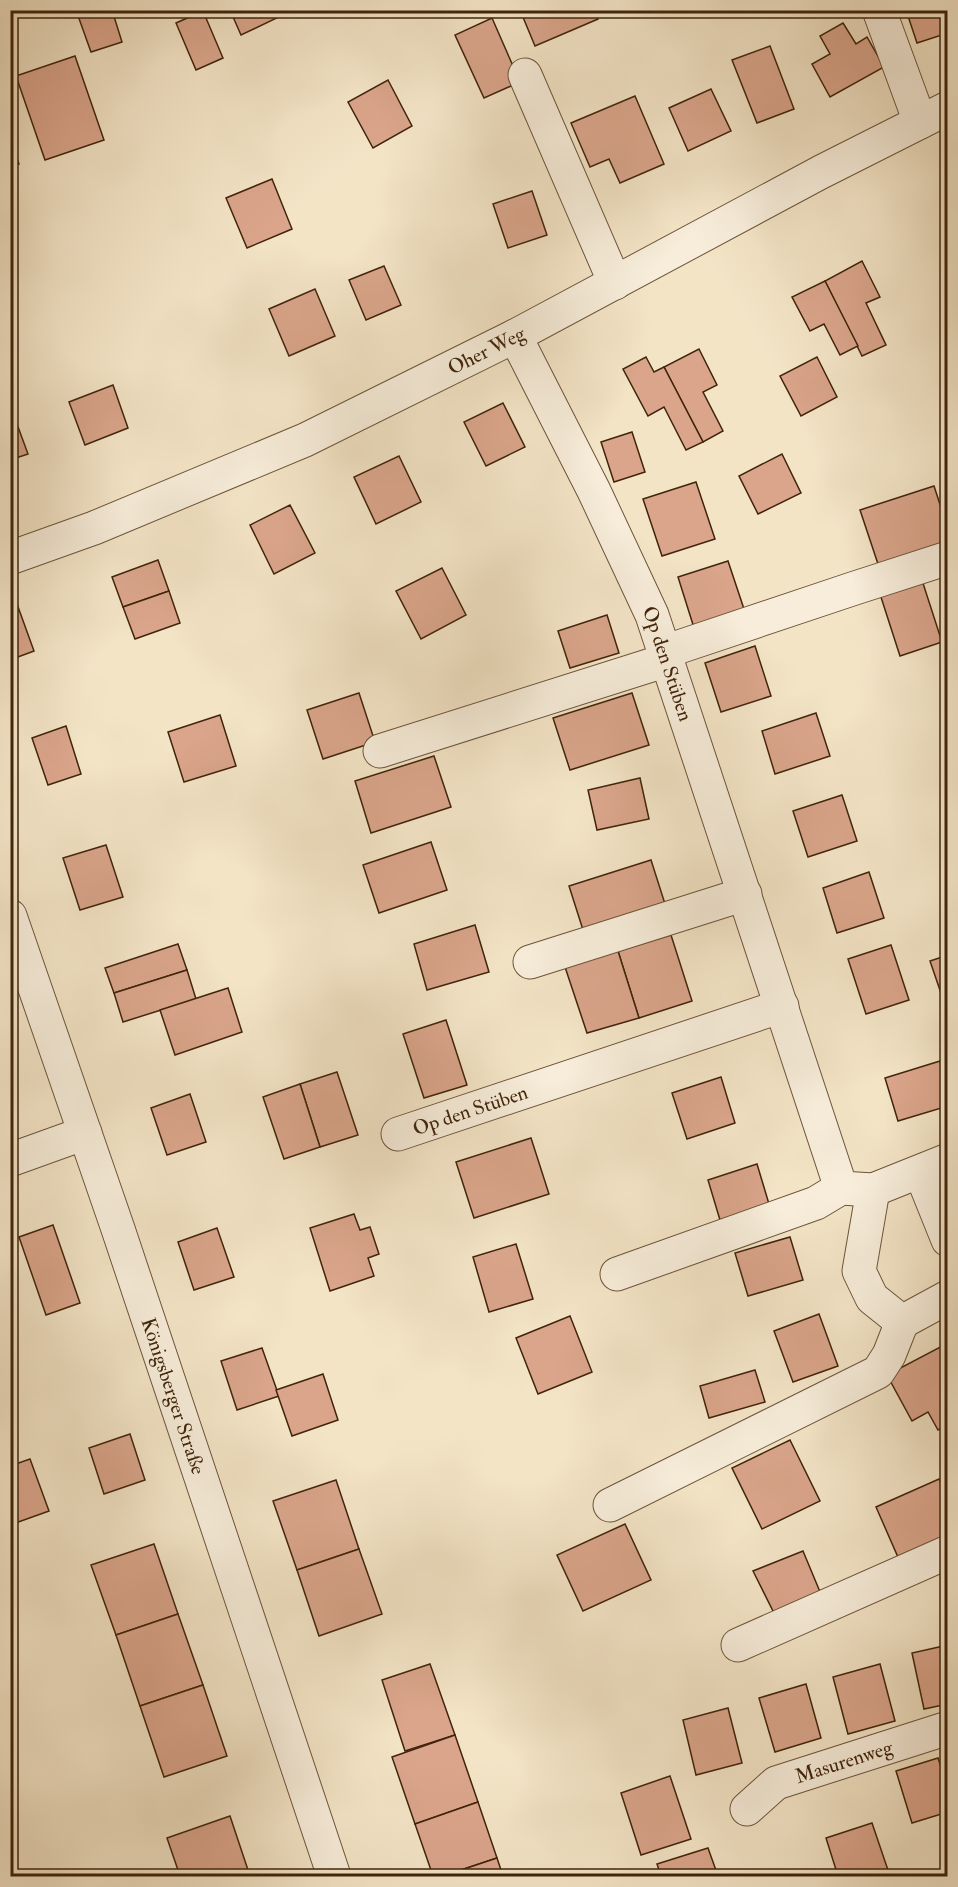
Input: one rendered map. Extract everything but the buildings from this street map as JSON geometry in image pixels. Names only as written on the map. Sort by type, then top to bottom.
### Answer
[{"type":"street","points":[[879,10],[934,115]]},
{"type":"street","points":[[525,75],[615,283]]},
{"type":"street","name":"Oher Weg","points":[[10,558],[94,528],[305,440],[515,336],[811,177],[934,115]]},
{"type":"street","name":"Op den Stüben","points":[[515,336],[594,491],[647,604],[841,1188]]},
{"type":"street","points":[[380,751],[666,656],[852,589],[948,558]]},
{"type":"street","points":[[530,962],[745,894]]},
{"type":"street","name":"Königsberger Straße","points":[[10,916],[334,1876]]},
{"type":"street","name":"Op den Stüben","points":[[398,1134],[782,1006]]},
{"type":"street","points":[[10,1160],[85,1133]]},
{"type":"street","points":[[617,1274],[816,1203],[841,1188],[873,1190],[934,1167],[948,1240]]},
{"type":"street","points":[[873,1190],[859,1271],[872,1298],[902,1322]]},
{"type":"street","points":[[610,1505],[878,1372],[889,1355],[902,1322],[948,1297]]},
{"type":"street","points":[[738,1645],[948,1552]]},
{"type":"street","name":"Masurenweg","points":[[747,1809],[776,1783],[948,1728]]}]
